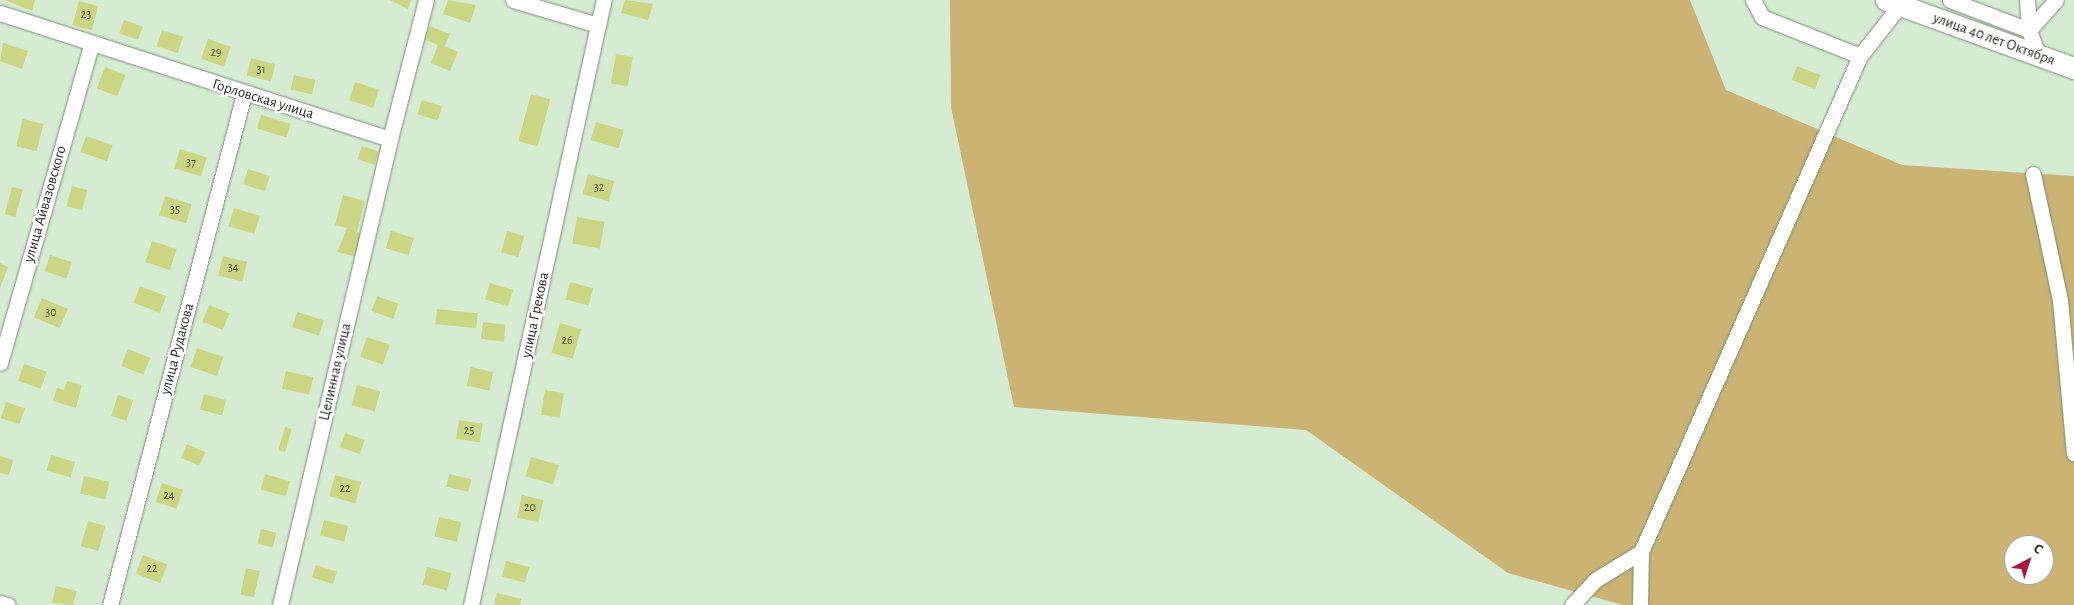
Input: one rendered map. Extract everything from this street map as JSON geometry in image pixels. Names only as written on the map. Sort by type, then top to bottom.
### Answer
[{"type":"main road","name":"улица 40 лет Октября","points":[[1893,3],[2074,68]]},
{"type":"street","points":[[390,139],[426,0]]},
{"type":"street","points":[[514,0],[598,25]]},
{"type":"street","name":"улица Грекова","points":[[471,605],[604,0]]},
{"type":"street","points":[[1753,0],[1762,17],[1860,56]]},
{"type":"street","points":[[1950,0],[2029,30]]},
{"type":"street","points":[[2027,0],[2029,30],[2038,55]]},
{"type":"street","points":[[2029,30],[2056,0]]},
{"type":"street","points":[[1640,605],[1641,552],[1860,56],[1893,3]]},
{"type":"street","name":"Горловская улица","points":[[0,13],[91,45],[390,139]]},
{"type":"street","name":"улица Айвазовского","points":[[0,363],[91,45]]},
{"type":"street","name":"улица Рудакова","points":[[110,605],[244,94]]},
{"type":"street","name":"Целинная улица","points":[[280,605],[390,139]]},
{"type":"street","points":[[2033,174],[2067,302],[2074,453]]},
{"type":"street","points":[[1572,605],[1595,580],[1641,552]]},
{"type":"street","points":[[0,603],[8,605]]},
{"type":"shaded area","points":[[950,0],[1690,0],[1726,90],[1902,165],[2074,176],[2074,605],[1623,605],[1508,573],[1306,430],[1014,407],[951,107]]},
{"type":"building","points":[[5,0],[35,0],[32,11]]},
{"type":"building","points":[[390,0],[411,0],[408,9]]},
{"type":"building","points":[[448,0],[476,5],[470,23],[443,14]]},
{"type":"building","points":[[625,0],[653,4],[648,20],[621,13]]},
{"type":"building","points":[[79,1],[98,6],[92,30],[73,25]]},
{"type":"building","points":[[124,20],[143,27],[138,40],[119,33]]},
{"type":"building","points":[[430,26],[450,34],[445,46],[458,52],[450,71],[431,63],[438,45],[424,39]]},
{"type":"building","points":[[162,30],[183,37],[178,53],[157,46]]},
{"type":"building","points":[[208,39],[231,47],[224,67],[201,59]]},
{"type":"building","points":[[3,43],[28,51],[22,69],[0,61]]},
{"type":"building","points":[[616,54],[633,57],[628,86],[611,84]]},
{"type":"building","points":[[251,58],[275,64],[271,82],[247,75]]},
{"type":"building","points":[[1797,66],[1820,75],[1815,89],[1792,80]]},
{"type":"building","points":[[105,67],[126,75],[117,96],[97,88]]},
{"type":"building","points":[[294,75],[315,80],[312,95],[291,90]]},
{"type":"building","points":[[355,82],[379,90],[373,108],[349,100]]},
{"type":"building","points":[[531,94],[550,99],[538,147],[518,141]]},
{"type":"building","points":[[422,100],[442,106],[438,120],[418,114]]},
{"type":"building","points":[[261,115],[291,124],[287,137],[257,128]]},
{"type":"building","points":[[23,119],[43,124],[37,151],[16,146]]},
{"type":"building","points":[[596,122],[624,130],[619,148],[591,140]]},
{"type":"building","points":[[86,136],[112,145],[107,161],[80,152]]},
{"type":"building","points":[[362,146],[379,152],[374,165],[357,159]]},
{"type":"building","points":[[180,149],[207,157],[201,176],[174,168]]},
{"type":"building","points":[[248,169],[270,176],[265,191],[243,184]]},
{"type":"building","points":[[588,174],[614,181],[609,201],[583,194]]},
{"type":"building","points":[[72,186],[87,190],[82,210],[67,206]]},
{"type":"building","points":[[12,187],[23,190],[15,217],[5,214]]},
{"type":"building","points":[[343,195],[365,201],[357,232],[364,234],[357,257],[337,252],[347,228],[335,225]]},
{"type":"building","points":[[165,196],[192,204],[186,223],[159,215]]},
{"type":"building","points":[[234,208],[260,216],[254,234],[228,226]]},
{"type":"building","points":[[577,217],[605,222],[600,248],[572,244]]},
{"type":"building","points":[[391,231],[414,238],[409,255],[386,248]]},
{"type":"building","points":[[507,231],[524,236],[518,257],[501,252]]},
{"type":"building","points":[[152,241],[177,249],[170,270],[145,262]]},
{"type":"building","points":[[50,255],[72,262],[67,278],[45,271]]},
{"type":"building","points":[[223,256],[247,262],[242,281],[218,275]]},
{"type":"building","points":[[0,263],[8,267],[0,288]]},
{"type":"building","points":[[570,282],[593,288],[589,306],[565,299]]},
{"type":"building","points":[[490,283],[513,290],[508,306],[485,299]]},
{"type":"building","points":[[140,286],[166,296],[160,313],[134,303]]},
{"type":"building","points":[[377,296],[399,304],[393,319],[372,311]]},
{"type":"building","points":[[42,298],[68,309],[60,328],[34,317]]},
{"type":"building","points":[[209,305],[229,313],[223,330],[202,322]]},
{"type":"building","points":[[437,309],[478,313],[476,328],[435,324]]},
{"type":"building","points":[[297,312],[324,320],[319,335],[292,327]]},
{"type":"building","points":[[483,322],[506,325],[504,342],[481,339]]},
{"type":"building","points":[[560,323],[581,329],[573,359],[551,353]]},
{"type":"building","points":[[367,337],[390,345],[383,365],[360,357]]},
{"type":"building","points":[[197,348],[223,357],[217,376],[190,367]]},
{"type":"building","points":[[128,349],[150,358],[144,375],[121,366]]},
{"type":"building","points":[[24,364],[47,372],[41,389],[18,381]]},
{"type":"building","points":[[471,367],[493,372],[489,391],[467,386]]},
{"type":"building","points":[[286,371],[313,377],[309,395],[282,389]]},
{"type":"building","points":[[67,381],[82,385],[76,408],[53,401],[57,388],[64,390]]},
{"type":"building","points":[[357,385],[380,391],[375,411],[352,405]]},
{"type":"building","points":[[545,390],[564,393],[560,418],[541,415]]},
{"type":"building","points":[[204,394],[226,400],[222,415],[200,409]]},
{"type":"building","points":[[118,395],[133,400],[126,421],[111,416]]},
{"type":"building","points":[[6,402],[25,408],[20,424],[1,418]]},
{"type":"building","points":[[459,420],[483,424],[480,443],[456,439]]},
{"type":"building","points":[[285,427],[292,429],[285,452],[278,450]]},
{"type":"building","points":[[345,433],[365,440],[360,454],[340,447]]},
{"type":"building","points":[[187,444],[205,452],[199,466],[181,458]]},
{"type":"building","points":[[51,455],[75,462],[71,477],[47,470]]},
{"type":"building","points":[[0,456],[13,460],[9,475],[0,473]]},
{"type":"building","points":[[531,457],[559,465],[553,484],[525,476]]},
{"type":"building","points":[[265,474],[290,481],[286,497],[261,489]]},
{"type":"building","points":[[449,474],[471,479],[468,492],[446,487]]},
{"type":"building","points":[[335,475],[361,482],[355,503],[329,496]]},
{"type":"building","points":[[84,476],[109,482],[105,499],[80,494]]},
{"type":"building","points":[[162,483],[183,490],[177,509],[156,502]]},
{"type":"building","points":[[522,495],[543,500],[538,522],[517,517]]},
{"type":"building","points":[[439,517],[461,522],[457,542],[435,536]]},
{"type":"building","points":[[324,520],[348,526],[344,542],[320,536]]},
{"type":"building","points":[[88,521],[105,526],[98,551],[81,546]]},
{"type":"building","points":[[261,529],[277,533],[273,547],[257,544]]},
{"type":"building","points":[[143,555],[167,564],[160,583],[136,574]]},
{"type":"building","points":[[506,561],[529,567],[525,583],[502,576]]},
{"type":"building","points":[[316,565],[337,572],[333,584],[312,577]]},
{"type":"building","points":[[427,567],[451,573],[447,591],[423,584]]},
{"type":"building","points":[[246,568],[260,571],[254,597],[240,594]]},
{"type":"building","points":[[56,586],[77,591],[73,605],[52,603]]},
{"type":"building","points":[[497,593],[521,599],[520,605],[494,605]]}]
